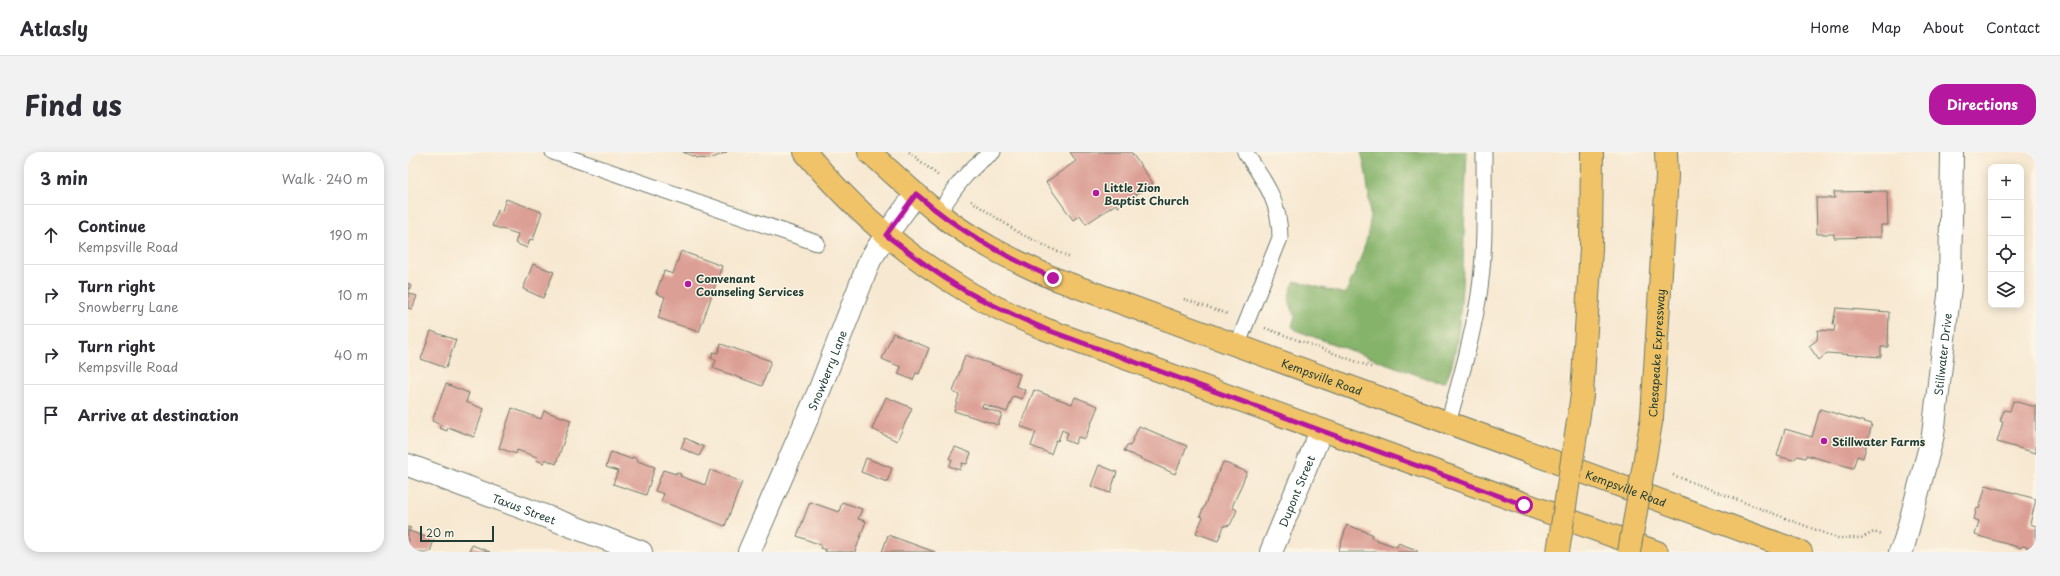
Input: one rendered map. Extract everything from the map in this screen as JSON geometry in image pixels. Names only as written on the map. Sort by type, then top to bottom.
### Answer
[{"type":"main road","points":[[805,152],[854,206],[886,235],[950,281],[1003,311],[1045,329],[1321,431],[1657,552]]},
{"type":"main road","name":"Kempsville Road","points":[[869,152],[938,214],[975,239],[1011,259],[1053,278],[1801,552]]},
{"type":"main road","points":[[1558,552],[1582,395],[1591,248],[1592,152]]},
{"type":"main road","name":"Chesapeake Expressway","points":[[1629,552],[1652,417],[1667,176],[1666,152]]},
{"type":"street","name":"Stillwater Drive","points":[[1902,548],[1933,435],[1950,286],[1952,152]]},
{"type":"street","name":"Snowberry Lane","points":[[749,552],[819,391],[870,260],[916,194]]},
{"type":"street","name":"Dupont Street","points":[[1271,552],[1321,431]]},
{"type":"street","name":"Taxus Street","points":[[408,464],[641,552]]},
{"type":"lane","points":[[938,214],[973,166],[993,152]]},
{"type":"lane","points":[[1237,346],[1280,238],[1280,222],[1274,198],[1245,152]]},
{"type":"lane","points":[[1448,423],[1467,358],[1479,295],[1484,223],[1484,152]]},
{"type":"lane","points":[[557,153],[817,242]]},
{"type":"path","points":[[909,152],[990,215],[1021,234],[1076,260]]},
{"type":"path","points":[[1180,297],[1372,367]]},
{"type":"path","points":[[1673,475],[1837,538],[1861,538],[1874,532],[1902,548]]},
{"type":"green space","points":[[1361,152],[1467,152],[1463,264],[1457,343],[1445,382],[1434,381],[1295,330],[1292,326],[1295,316],[1289,298],[1295,281],[1345,294],[1359,261],[1365,245],[1370,221],[1368,190]]},
{"type":"building","points":[[683,152],[727,152],[710,159],[697,158]]},
{"type":"building","name":"Little Zion Baptist Church","points":[[1070,152],[1131,152],[1153,183],[1118,207],[1116,204],[1086,224],[1080,215],[1073,220],[1046,182],[1076,161]]},
{"type":"building","points":[[1887,191],[1888,225],[1881,225],[1881,237],[1834,238],[1834,234],[1817,234],[1816,198],[1835,198],[1834,192]]},
{"type":"building","points":[[506,199],[542,212],[533,240],[530,239],[527,248],[515,243],[518,234],[492,226],[498,210],[502,211]]},
{"type":"building","name":"Convenant Counseling Services","points":[[681,251],[722,266],[699,332],[658,318],[665,297],[656,293],[664,271],[673,274]]},
{"type":"building","points":[[533,264],[554,272],[543,298],[523,289]]},
{"type":"building","points":[[408,283],[411,285],[408,293]]},
{"type":"building","points":[[408,293],[417,296],[412,309],[408,308]]},
{"type":"building","points":[[1836,308],[1889,312],[1888,347],[1881,347],[1881,357],[1827,353],[1819,360],[1809,346],[1817,340],[1818,330],[1834,331],[1835,325],[1833,324]]},
{"type":"building","points":[[431,331],[456,340],[446,368],[421,359]]},
{"type":"building","points":[[893,333],[929,348],[919,374],[916,373],[913,380],[898,374],[901,367],[882,359]]},
{"type":"building","points":[[721,344],[771,361],[762,386],[713,368],[716,360],[711,358],[713,352],[718,353]]},
{"type":"building","points":[[965,355],[1020,374],[1016,386],[1025,390],[1022,399],[1013,396],[1007,412],[983,404],[982,407],[1002,414],[998,425],[954,411],[959,395],[953,392]]},
{"type":"building","points":[[446,384],[469,393],[466,402],[484,409],[474,437],[448,427],[447,431],[439,428],[441,425],[432,421]]},
{"type":"building","points":[[1034,390],[1072,404],[1075,397],[1098,406],[1085,439],[1078,437],[1075,444],[1065,440],[1068,433],[1062,430],[1058,441],[1056,440],[1051,454],[1031,446],[1036,432],[1020,426]]},
{"type":"building","points":[[886,397],[912,408],[897,441],[872,429]]},
{"type":"building","points":[[2013,401],[2036,407],[2036,453],[1997,442],[2003,422],[2000,421],[2004,410],[2010,411]]},
{"type":"building","points":[[512,408],[541,419],[544,411],[571,420],[556,464],[545,459],[544,463],[536,460],[537,457],[517,450],[516,454],[499,448]]},
{"type":"building","name":"Stillwater Farms","points":[[1820,409],[1872,424],[1863,458],[1857,456],[1853,468],[1806,455],[1805,458],[1798,456],[1793,460],[1777,456],[1785,429],[1812,437]]},
{"type":"building","points":[[1139,426],[1187,446],[1175,474],[1124,451],[1127,445],[1130,446]]},
{"type":"building","points":[[685,438],[704,447],[699,456],[681,448]]},
{"type":"building","points":[[955,447],[971,453],[967,464],[962,463],[960,470],[949,466],[952,460],[949,458]]},
{"type":"building","points":[[611,452],[631,459],[632,457],[638,459],[637,461],[655,467],[646,495],[613,484],[618,471],[606,467]]},
{"type":"building","points":[[866,458],[892,468],[887,482],[861,472]]},
{"type":"building","points":[[1223,462],[1247,472],[1232,507],[1237,510],[1230,525],[1224,526],[1218,541],[1196,533],[1203,517],[1200,516]]},
{"type":"building","points":[[1099,465],[1117,472],[1110,493],[1091,486]]},
{"type":"building","points":[[663,470],[676,474],[676,472],[681,474],[680,476],[705,485],[710,470],[742,482],[725,526],[661,501],[664,494],[655,491]]},
{"type":"building","points":[[1986,485],[2036,499],[2030,524],[2036,526],[2036,552],[2030,552],[2027,547],[2022,546],[2021,548],[1975,535],[1979,521],[1974,519],[1977,508],[1979,509]]},
{"type":"building","points":[[810,502],[839,512],[842,502],[862,509],[858,519],[866,521],[855,552],[825,552],[826,550],[820,548],[821,545],[797,536]]},
{"type":"building","points":[[1347,525],[1372,534],[1371,538],[1397,547],[1398,543],[1417,550],[1417,552],[1338,552]]},
{"type":"building","points":[[408,527],[411,528],[409,531],[434,540],[430,552],[408,552]]},
{"type":"building","points":[[888,535],[935,552],[882,552]]},
{"type":"building","points":[[472,545],[490,552],[469,552]]},
{"type":"place","name":"Little Zion Baptist Church","points":[[1096,193]]},
{"type":"place","name":"Convenant Counseling Services","points":[[688,284]]},
{"type":"place","name":"Stillwater Farms","points":[[1824,441]]},
{"type":"route","points":[[1053,278],[1011,259],[975,239],[938,214],[916,194],[886,235],[925,265],[963,289],[1003,311],[1045,329],[1524,505]]}]
